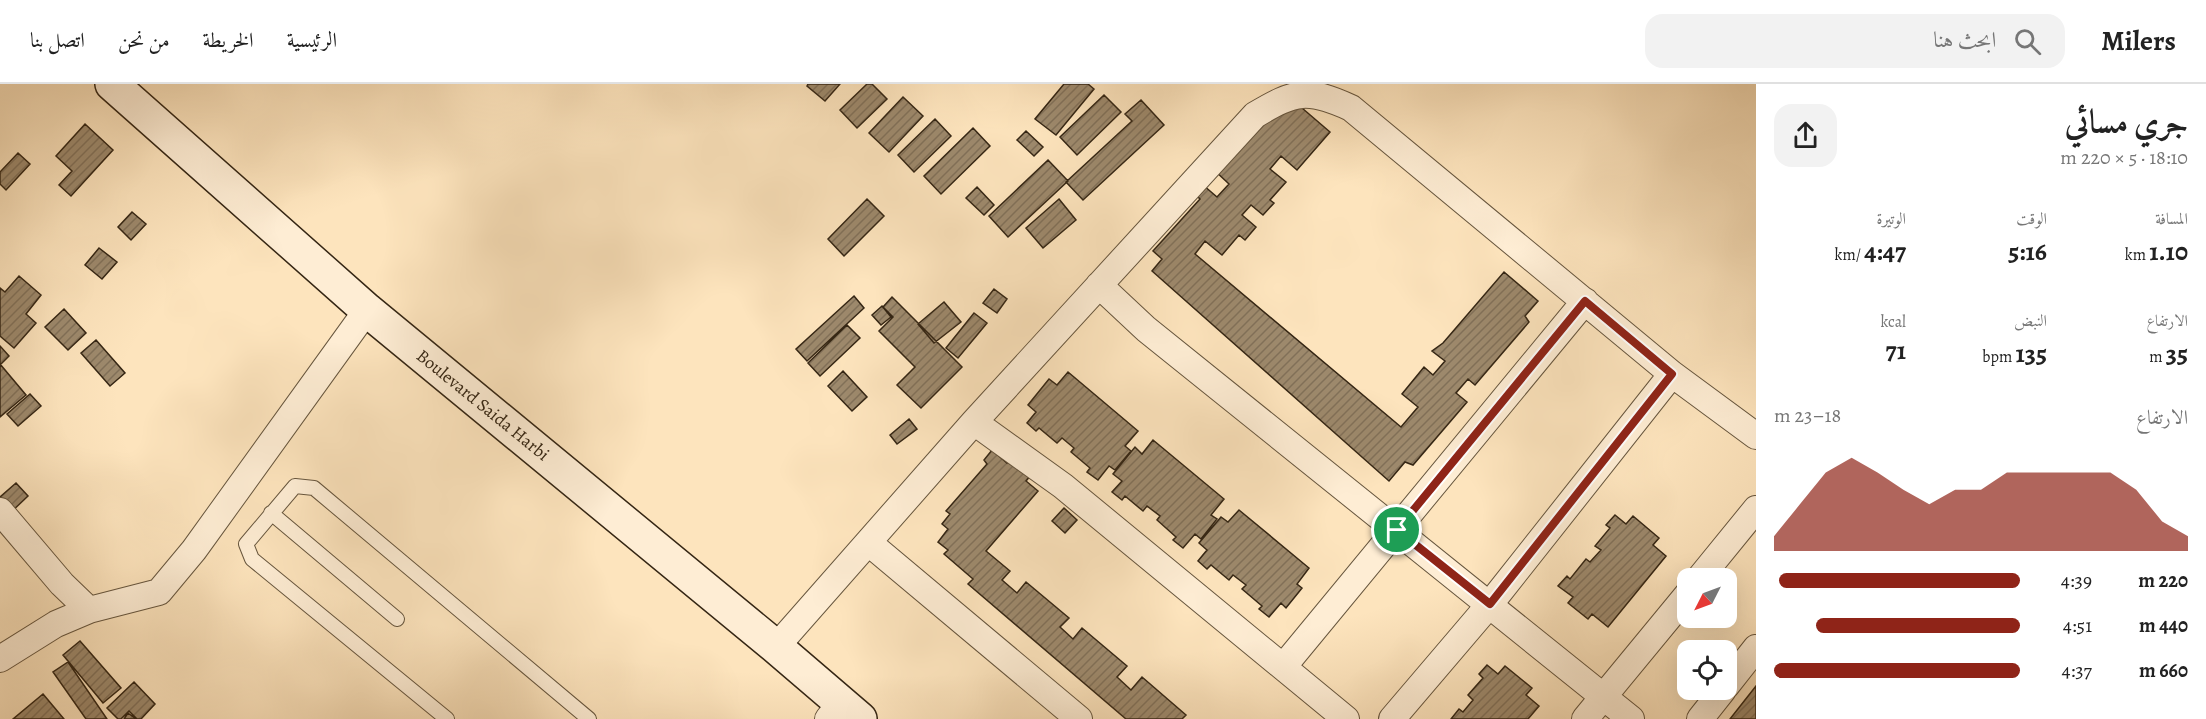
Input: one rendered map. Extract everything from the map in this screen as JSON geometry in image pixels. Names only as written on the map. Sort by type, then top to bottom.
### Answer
[{"type":"street","name":"Boulevard Saida Harbi","points":[[112,84],[367,310],[776,647],[843,714]]},
{"type":"street","points":[[776,647],[974,422],[1255,115],[1277,101],[1299,94],[1326,96],[1351,108],[1672,374],[1756,436]]},
{"type":"street","points":[[1099,285],[1146,329],[1631,719]]},
{"type":"street","points":[[1283,667],[1585,301]]},
{"type":"street","points":[[0,659],[56,624],[89,610],[159,592],[194,550],[367,310]]},
{"type":"street","points":[[1392,719],[1490,604],[1672,374]]},
{"type":"street","points":[[974,422],[1063,486],[1346,719]]},
{"type":"street","points":[[1708,568],[1756,509]]},
{"type":"street","points":[[0,511],[62,584],[89,610]]},
{"type":"street","points":[[869,543],[1079,719]]},
{"type":"street","points":[[1585,719],[1677,608]]},
{"type":"street","points":[[1737,672],[1756,648]]},
{"type":"street","points":[[1700,719],[1715,700]]},
{"type":"lane","points":[[447,719],[252,559],[246,544],[295,486],[314,488],[589,719]]},
{"type":"lane","points":[[272,513],[397,619]]},
{"type":"building","points":[[808,84],[840,84],[825,101],[807,86]]},
{"type":"building","points":[[867,84],[872,84],[887,99],[857,128],[840,110]]},
{"type":"building","points":[[1064,84],[1088,84],[1094,89],[1056,135],[1035,119]]},
{"type":"building","points":[[1104,95],[1121,112],[1077,155],[1060,137]]},
{"type":"building","points":[[903,97],[923,116],[889,152],[869,133]]},
{"type":"building","points":[[1141,100],[1164,125],[1083,200],[1066,182],[1132,121],[1125,114]]},
{"type":"building","points":[[1295,102],[1330,132],[1297,170],[1281,156],[1270,169],[1286,182],[1270,200],[1274,203],[1263,215],[1251,205],[1242,215],[1256,227],[1245,240],[1239,235],[1222,255],[1205,241],[1195,254],[1401,427],[1418,407],[1402,394],[1424,367],[1433,375],[1445,361],[1432,351],[1443,343],[1504,272],[1538,301],[1525,316],[1529,322],[1475,385],[1468,379],[1456,393],[1467,402],[1413,465],[1405,462],[1389,481],[1152,271],[1162,259],[1153,251],[1200,199],[1195,194],[1203,185],[1217,197],[1229,184],[1212,168],[1265,116]]},
{"type":"building","points":[[935,119],[951,136],[914,172],[898,155]]},
{"type":"building","points":[[85,124],[113,150],[71,196],[59,185],[72,171],[56,156]]},
{"type":"building","points":[[973,128],[990,146],[941,194],[924,176]]},
{"type":"building","points":[[1026,131],[1043,147],[1034,156],[1017,140]]},
{"type":"building","points":[[18,153],[30,164],[6,190],[0,184],[0,172]]},
{"type":"building","points":[[1048,160],[1068,181],[1008,237],[989,216]]},
{"type":"building","points":[[977,187],[994,205],[984,215],[966,198]]},
{"type":"building","points":[[867,199],[884,216],[844,256],[828,239]]},
{"type":"building","points":[[1059,199],[1076,220],[1043,248],[1026,228]]},
{"type":"building","points":[[132,212],[146,224],[131,240],[118,227]]},
{"type":"building","points":[[99,248],[117,262],[102,279],[85,265]]},
{"type":"building","points":[[19,276],[41,295],[26,314],[36,323],[14,348],[0,336],[0,288],[5,292]]},
{"type":"building","points":[[994,289],[1007,299],[997,313],[983,303]]},
{"type":"building","points":[[854,296],[864,308],[807,361],[796,349]]},
{"type":"building","points":[[892,297],[962,367],[921,408],[897,385],[915,367],[879,331],[893,317],[883,307]]},
{"type":"building","points":[[944,302],[961,322],[934,343],[918,324]]},
{"type":"building","points":[[882,306],[891,317],[881,325],[872,315]]},
{"type":"building","points":[[64,309],[86,333],[68,350],[45,327]]},
{"type":"building","points":[[974,313],[987,323],[958,358],[946,348]]},
{"type":"building","points":[[847,325],[860,338],[820,376],[808,363]]},
{"type":"building","points":[[96,340],[125,373],[110,386],[81,353]]},
{"type":"building","points":[[0,346],[9,356],[0,365]]},
{"type":"building","points":[[0,364],[26,395],[0,417]]},
{"type":"building","points":[[843,371],[867,397],[852,411],[828,386]]},
{"type":"building","points":[[1068,372],[1138,431],[1125,446],[1131,451],[1115,470],[1109,466],[1098,480],[1087,472],[1090,468],[1071,452],[1074,448],[1062,438],[1057,443],[1039,428],[1036,431],[1027,423],[1036,412],[1028,405],[1049,379],[1057,385]]},
{"type":"building","points":[[30,394],[41,406],[18,426],[7,414]]},
{"type":"building","points":[[909,419],[917,429],[897,444],[890,435]]},
{"type":"building","points":[[1153,440],[1224,499],[1211,515],[1217,519],[1201,539],[1195,534],[1183,548],[1173,540],[1176,537],[1157,520],[1160,516],[1147,506],[1143,511],[1125,496],[1122,500],[1112,492],[1122,481],[1113,474],[1135,447],[1142,454]]},
{"type":"building","points":[[992,450],[1007,463],[1010,458],[1031,475],[1026,481],[1038,491],[986,551],[1010,571],[1002,580],[1017,593],[1026,582],[1069,618],[1060,627],[1073,639],[1082,628],[1127,666],[1117,677],[1131,690],[1142,677],[1186,715],[1182,719],[1126,719],[968,584],[973,579],[944,554],[948,550],[938,542],[948,529],[942,524],[950,514],[946,511],[987,464],[984,460]]},
{"type":"building","points":[[16,483],[28,496],[8,515],[0,506],[0,497]]},
{"type":"building","points":[[1064,508],[1077,520],[1065,533],[1052,521]]},
{"type":"building","points":[[1239,510],[1309,568],[1297,584],[1302,588],[1286,608],[1281,603],[1269,617],[1259,609],[1262,606],[1242,589],[1246,585],[1233,575],[1229,580],[1211,565],[1207,569],[1198,561],[1207,550],[1199,543],[1221,517],[1228,522]]},
{"type":"building","points":[[1615,515],[1626,524],[1633,516],[1659,538],[1653,545],[1666,556],[1608,627],[1592,614],[1588,619],[1568,603],[1573,597],[1558,586],[1567,576],[1570,579],[1586,559],[1590,562],[1601,550],[1595,546],[1610,528],[1606,525]]},
{"type":"building","points":[[80,641],[121,688],[103,703],[63,655]]},
{"type":"building","points":[[68,662],[107,719],[86,719],[53,672]]},
{"type":"building","points":[[1487,665],[1498,674],[1505,666],[1532,688],[1526,695],[1539,706],[1528,719],[1451,719],[1459,709],[1463,712],[1473,700],[1468,695],[1483,678],[1479,674]]},
{"type":"building","points":[[134,682],[155,704],[141,719],[137,719],[129,711],[118,719],[107,708]]},
{"type":"building","points":[[1756,686],[1756,719],[1730,719]]},
{"type":"building","points":[[43,694],[64,719],[13,719]]},
{"type":"building","points":[[128,713],[136,719],[124,719]]},
{"type":"route","points":[[1585,301],[1672,374],[1490,604],[1397,530],[1585,301]]}]
